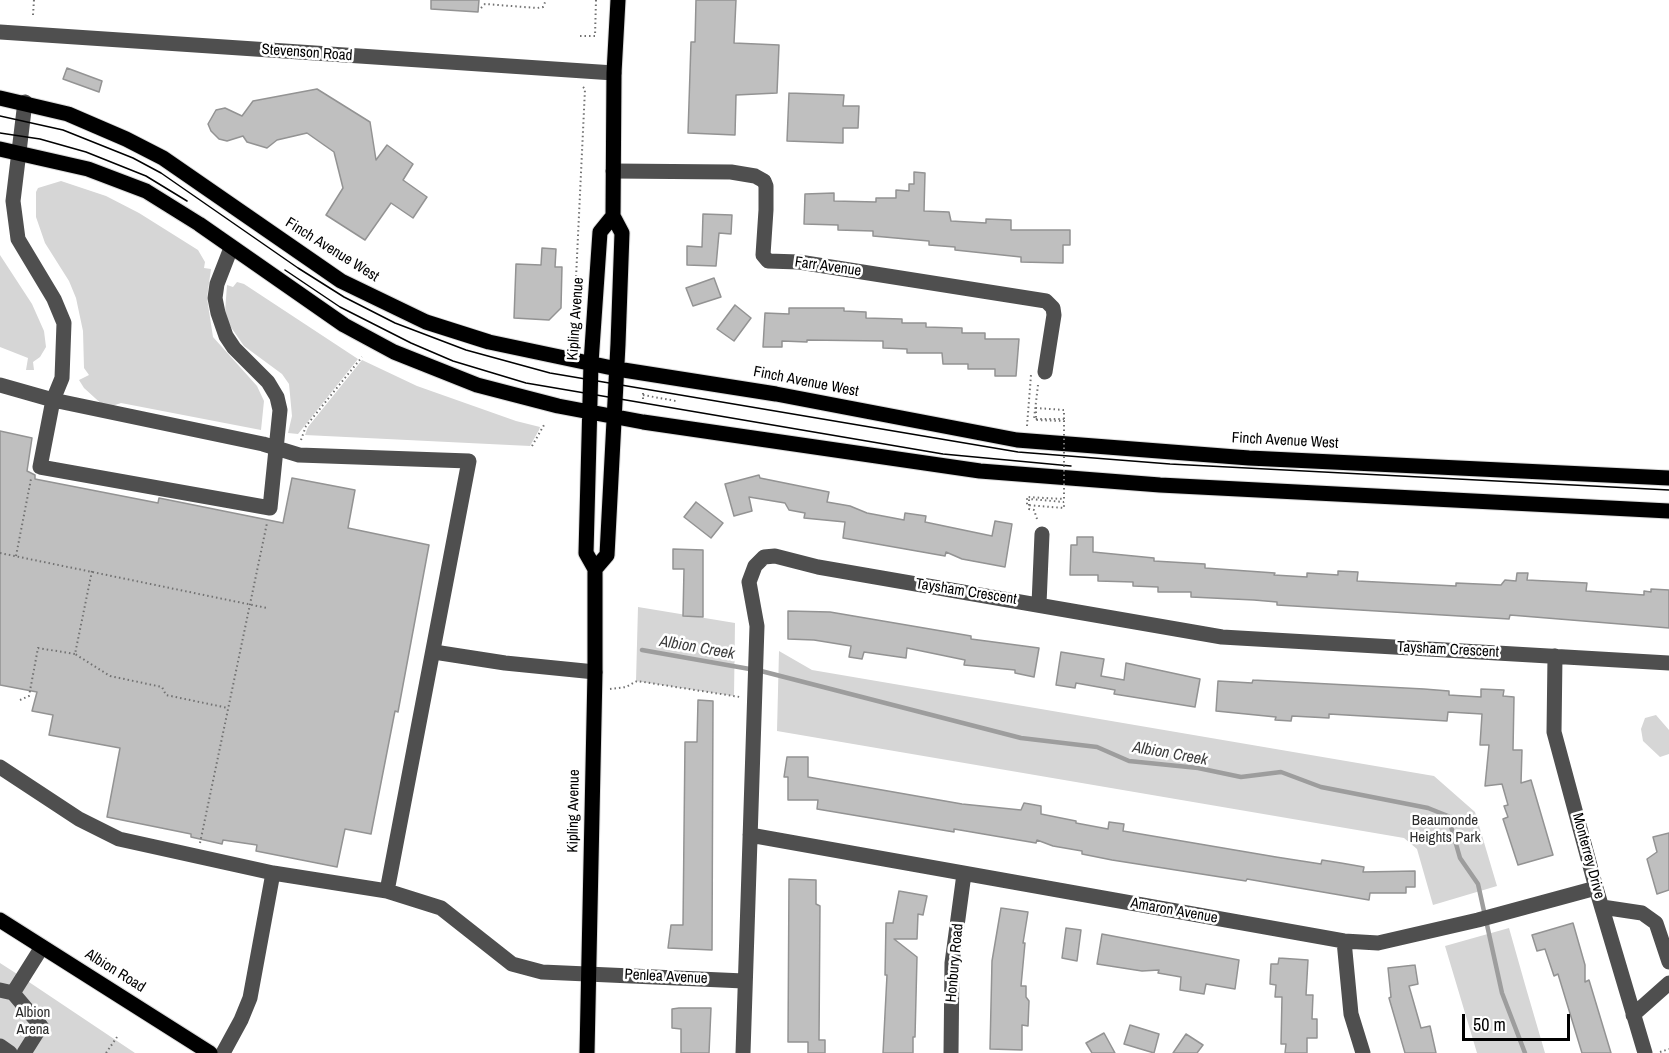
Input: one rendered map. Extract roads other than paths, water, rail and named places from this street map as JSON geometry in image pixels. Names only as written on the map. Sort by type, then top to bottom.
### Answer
[{"type":"main road","name":"Kipling Avenue","points":[[595,570],[607,555],[617,369],[622,232],[613,216],[614,73],[618,0]]},
{"type":"main road","name":"Finch Avenue West","points":[[0,98],[25,102],[68,114],[163,158],[304,257],[383,303],[456,333],[617,369],[776,394],[1017,440],[1249,458],[1669,478]]},
{"type":"main road","points":[[0,148],[88,169],[146,191],[344,325],[394,352],[477,385],[590,412],[980,471],[1160,485],[1669,511]]},
{"type":"main road","name":"Kipling Avenue","points":[[587,1053],[595,690],[595,570],[586,553],[591,363],[600,232],[613,216]]},
{"type":"main road","name":"Albion Road","points":[[0,920],[210,1053]]},
{"type":"street","name":"Stevenson Road","points":[[0,32],[614,73]]},
{"type":"street","points":[[25,102],[13,201],[18,239],[54,299],[64,324],[62,378],[53,400],[40,466],[270,508],[280,410],[277,397],[258,369],[234,348],[226,336],[218,313],[215,298],[217,284],[231,248]]},
{"type":"street","name":"Farr Avenue","points":[[613,171],[731,172],[755,176],[764,181],[766,210],[763,255],[768,261],[800,262],[1046,301],[1053,308],[1054,315],[1041,376]]},
{"type":"street","points":[[0,385],[53,400],[298,455],[470,461],[387,891]]},
{"type":"street","points":[[1039,604],[1042,534]]},
{"type":"street","name":"Taysham Crescent","points":[[743,1053],[757,626],[749,582],[755,566],[764,556],[775,556],[818,567],[1039,604],[1222,638],[1669,663]]},
{"type":"street","points":[[434,652],[505,663],[595,672]]},
{"type":"street","name":"Monterrey Drive","points":[[1555,656],[1554,732],[1596,888],[1645,1053]]},
{"type":"street","name":"Penlea Avenue","points":[[0,767],[80,819],[119,839],[273,873],[387,891],[441,908],[512,964],[542,972],[744,981]]},
{"type":"street","name":"Amaron Avenue","points":[[750,836],[1344,941],[1378,943],[1499,915],[1596,888]]},
{"type":"street","points":[[223,1053],[250,998],[273,873]]},
{"type":"street","name":"Honbury Road","points":[[951,1053],[952,963],[964,874]]},
{"type":"street","points":[[1602,907],[1642,913],[1656,923],[1669,962]]},
{"type":"street","points":[[1344,941],[1351,1014],[1363,1053]]},
{"type":"street","points":[[24,1053],[41,1026],[6,992],[42,947]]},
{"type":"street","points":[[1633,1015],[1669,984]]},
{"type":"street","points":[[0,1046],[10,1053]]},
{"type":"waterway","name":"Albion Creek","points":[[642,650],[761,671],[1021,738],[1097,747],[1129,761],[1198,768],[1241,777],[1281,772],[1321,787],[1428,808],[1448,816],[1460,858],[1478,884],[1502,993],[1525,1053]]},
{"type":"tram line","points":[[0,116],[63,130],[133,158],[161,173],[344,297],[395,323],[466,350],[550,373],[1018,452],[1170,464],[1669,490]]},
{"type":"tram line","points":[[0,133],[40,139],[86,152],[146,176],[187,201]]},
{"type":"tram line","points":[[285,270],[340,307],[411,343],[453,361],[526,383],[943,454],[1071,466]]},
{"type":"park label","name":"Beaumonde Heights Park","points":[[1445,830]]},
{"type":"park label","name":"Albion Arena","points":[[33,1022]]}]
